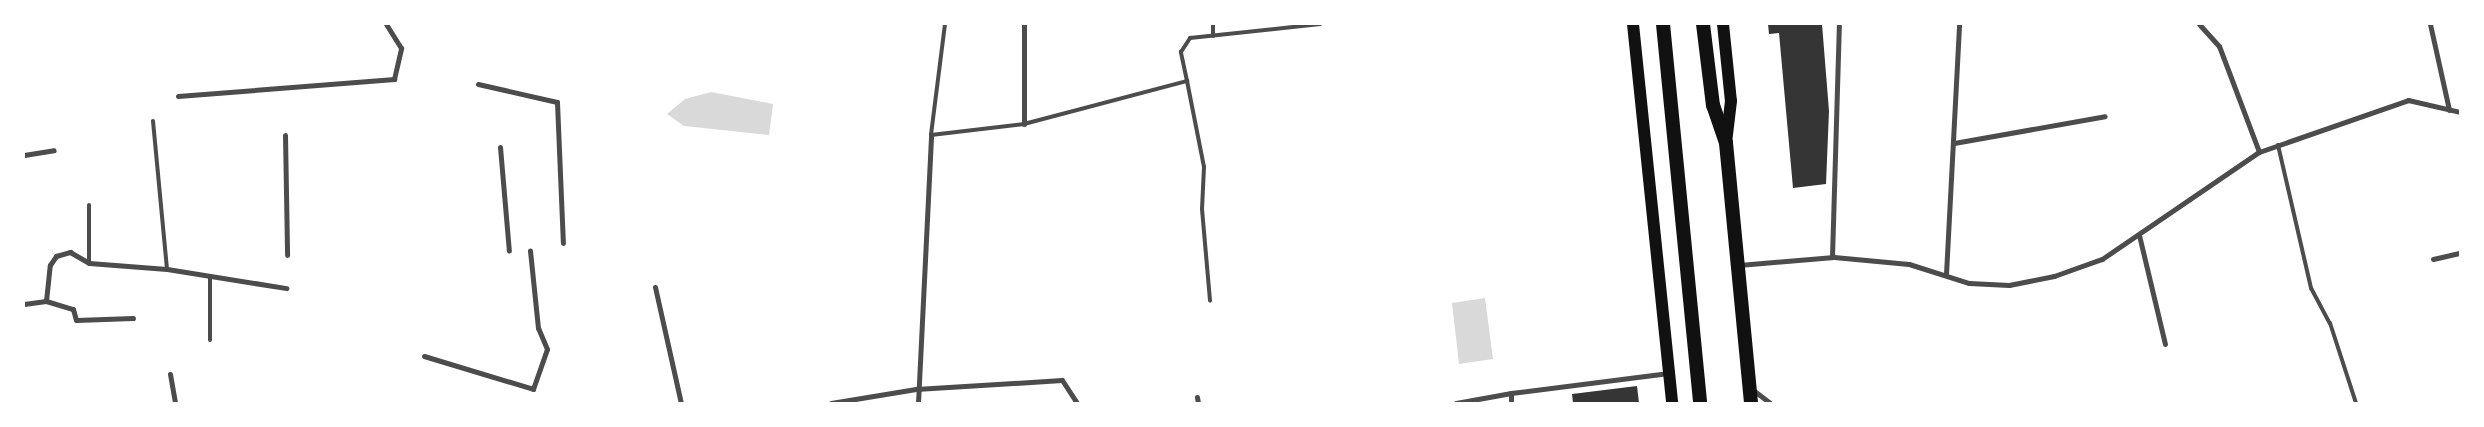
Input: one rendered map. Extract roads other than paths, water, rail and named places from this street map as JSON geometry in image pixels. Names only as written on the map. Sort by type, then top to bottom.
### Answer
[{"type":"highway","points":[[1663,24],[1700,403]]},
{"type":"highway","points":[[1703,24],[1713,105],[1726,143],[1736,265],[1751,403]]},
{"type":"main road","points":[[1633,24],[1672,403]]},
{"type":"main road","points":[[1723,24],[1731,100],[1726,143]]},
{"type":"street","points":[[178,96],[394,79],[401,48],[386,24]]},
{"type":"street","points":[[1024,24],[1024,124]]},
{"type":"street","points":[[1832,257],[1839,24]]},
{"type":"street","points":[[1946,274],[1959,24]]},
{"type":"street","points":[[2199,24],[2219,46],[2258,152]]},
{"type":"street","points":[[2430,24],[2450,110]]},
{"type":"street","points":[[478,84],[557,102],[562,243]]},
{"type":"street","points":[[1736,265],[1832,257],[1909,264],[1946,274],[1969,283],[2009,284],[2054,276],[2102,259],[2140,235],[2181,201],[2258,152],[2408,100],[2460,112]]},
{"type":"street","points":[[1954,143],[2105,116]]},
{"type":"street","points":[[285,135],[287,255]]},
{"type":"street","points":[[918,403],[916,389],[931,135]]},
{"type":"street","points":[[500,147],[509,251]]},
{"type":"street","points":[[24,155],[54,150]]},
{"type":"street","points":[[2140,235],[2165,344]]},
{"type":"street","points":[[424,356],[533,389],[547,349],[538,328],[530,250]]},
{"type":"street","points":[[46,301],[50,265],[56,256],[70,252],[89,263],[167,269],[286,288]]},
{"type":"street","points":[[2433,259],[2460,253]]},
{"type":"street","points":[[656,286],[681,403]]},
{"type":"street","points":[[24,304],[46,301],[73,309],[76,320],[132,318]]},
{"type":"street","points":[[1456,403],[1511,393],[1670,373]]},
{"type":"street","points":[[170,374],[175,403]]},
{"type":"street","points":[[831,403],[916,389],[1062,380],[1077,403]]},
{"type":"street","points":[[1749,386],[1770,403]]},
{"type":"street","points":[[1511,393],[1511,403]]},
{"type":"lane","points":[[945,24],[931,135],[1024,124],[1187,81]]},
{"type":"lane","points":[[1213,24],[1213,36]]},
{"type":"lane","points":[[1210,301],[1202,209],[1204,167],[1187,81],[1183,44],[1190,38],[1320,24]]},
{"type":"lane","points":[[153,121],[167,269]]},
{"type":"lane","points":[[2278,145],[2312,288],[2330,323],[2356,403]]},
{"type":"lane","points":[[89,205],[89,263]]},
{"type":"lane","points":[[210,276],[210,340]]}]
